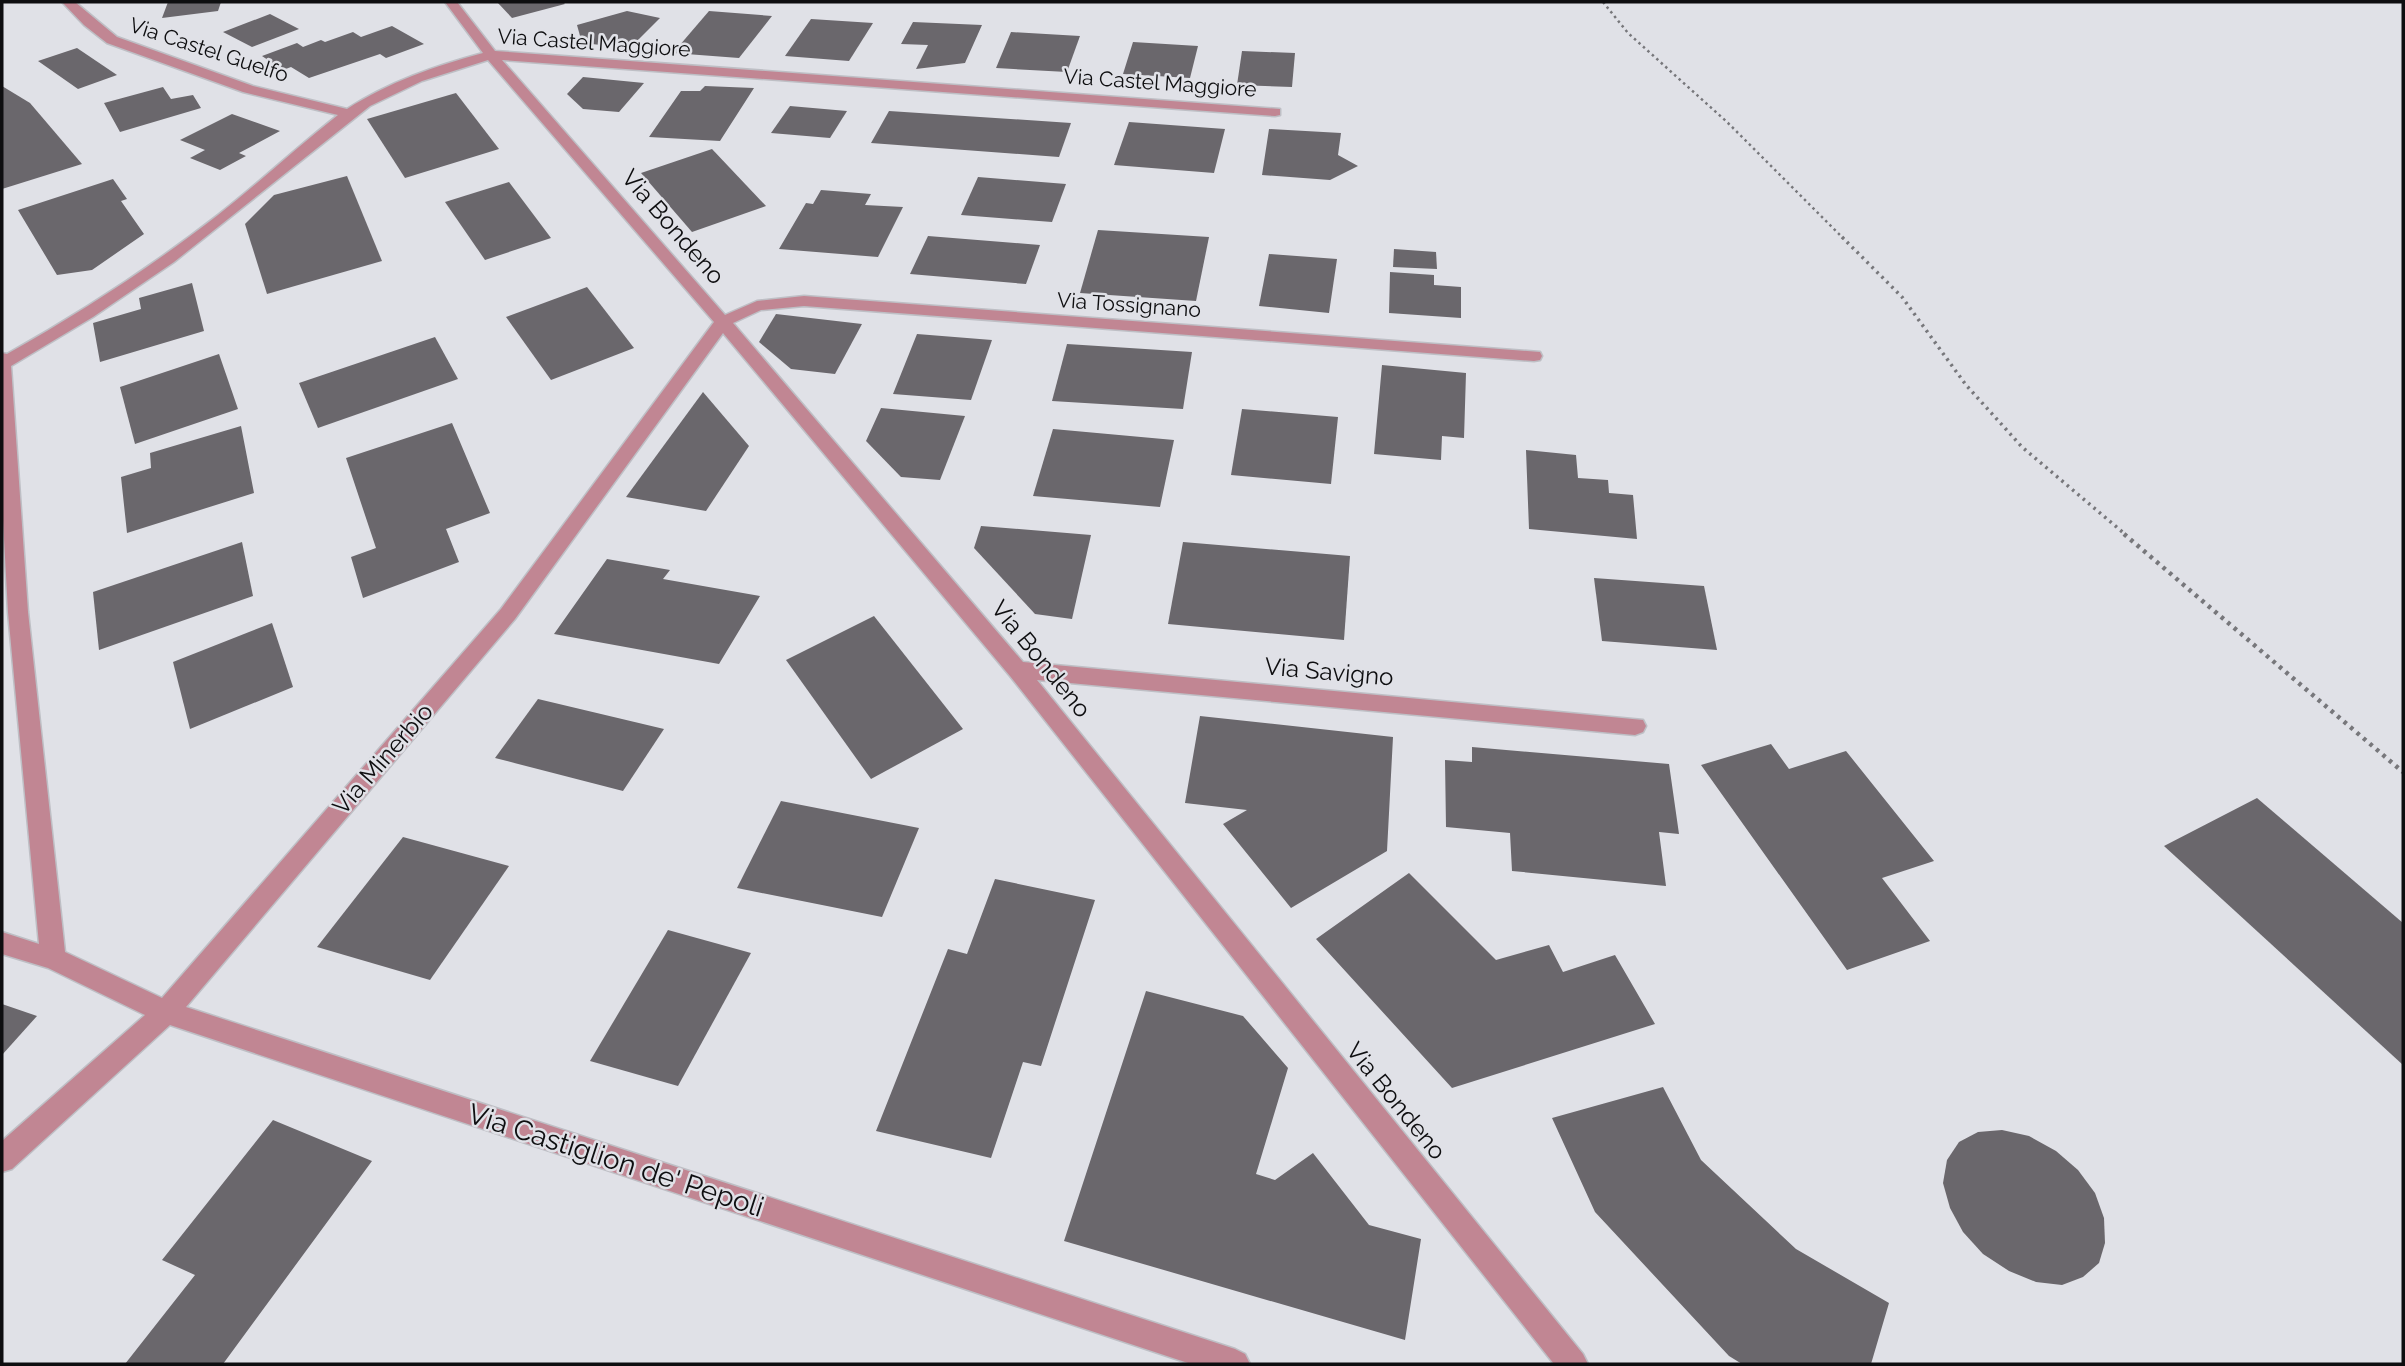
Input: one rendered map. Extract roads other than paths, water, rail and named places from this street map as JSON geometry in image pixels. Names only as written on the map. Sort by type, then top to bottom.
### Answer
[{"type":"street","name":"Via Castel Guelfo","points":[[68,2],[112,40],[248,89],[349,114]]},
{"type":"street","name":"Via Bondeno","points":[[451,2],[491,55],[693,291],[723,322],[1017,670],[1573,1364]]},
{"type":"street","name":"Via Castel Maggiore","points":[[2,361],[65,329],[125,290],[269,183],[349,114],[418,78],[491,55],[1275,112]]},
{"type":"street","name":"Via Tossignano","points":[[723,322],[757,306],[804,301],[1534,356]]},
{"type":"street","name":"Via Minerbio","points":[[2,1158],[166,1012],[508,614],[723,322]]},
{"type":"street","points":[[2,361],[18,612],[53,959]]},
{"type":"street","name":"Via Savigno","points":[[1017,670],[1635,726]]},
{"type":"street","name":"Via Castiglion de' Pepoli","points":[[2,943],[53,959],[166,1012],[1235,1364]]}]
